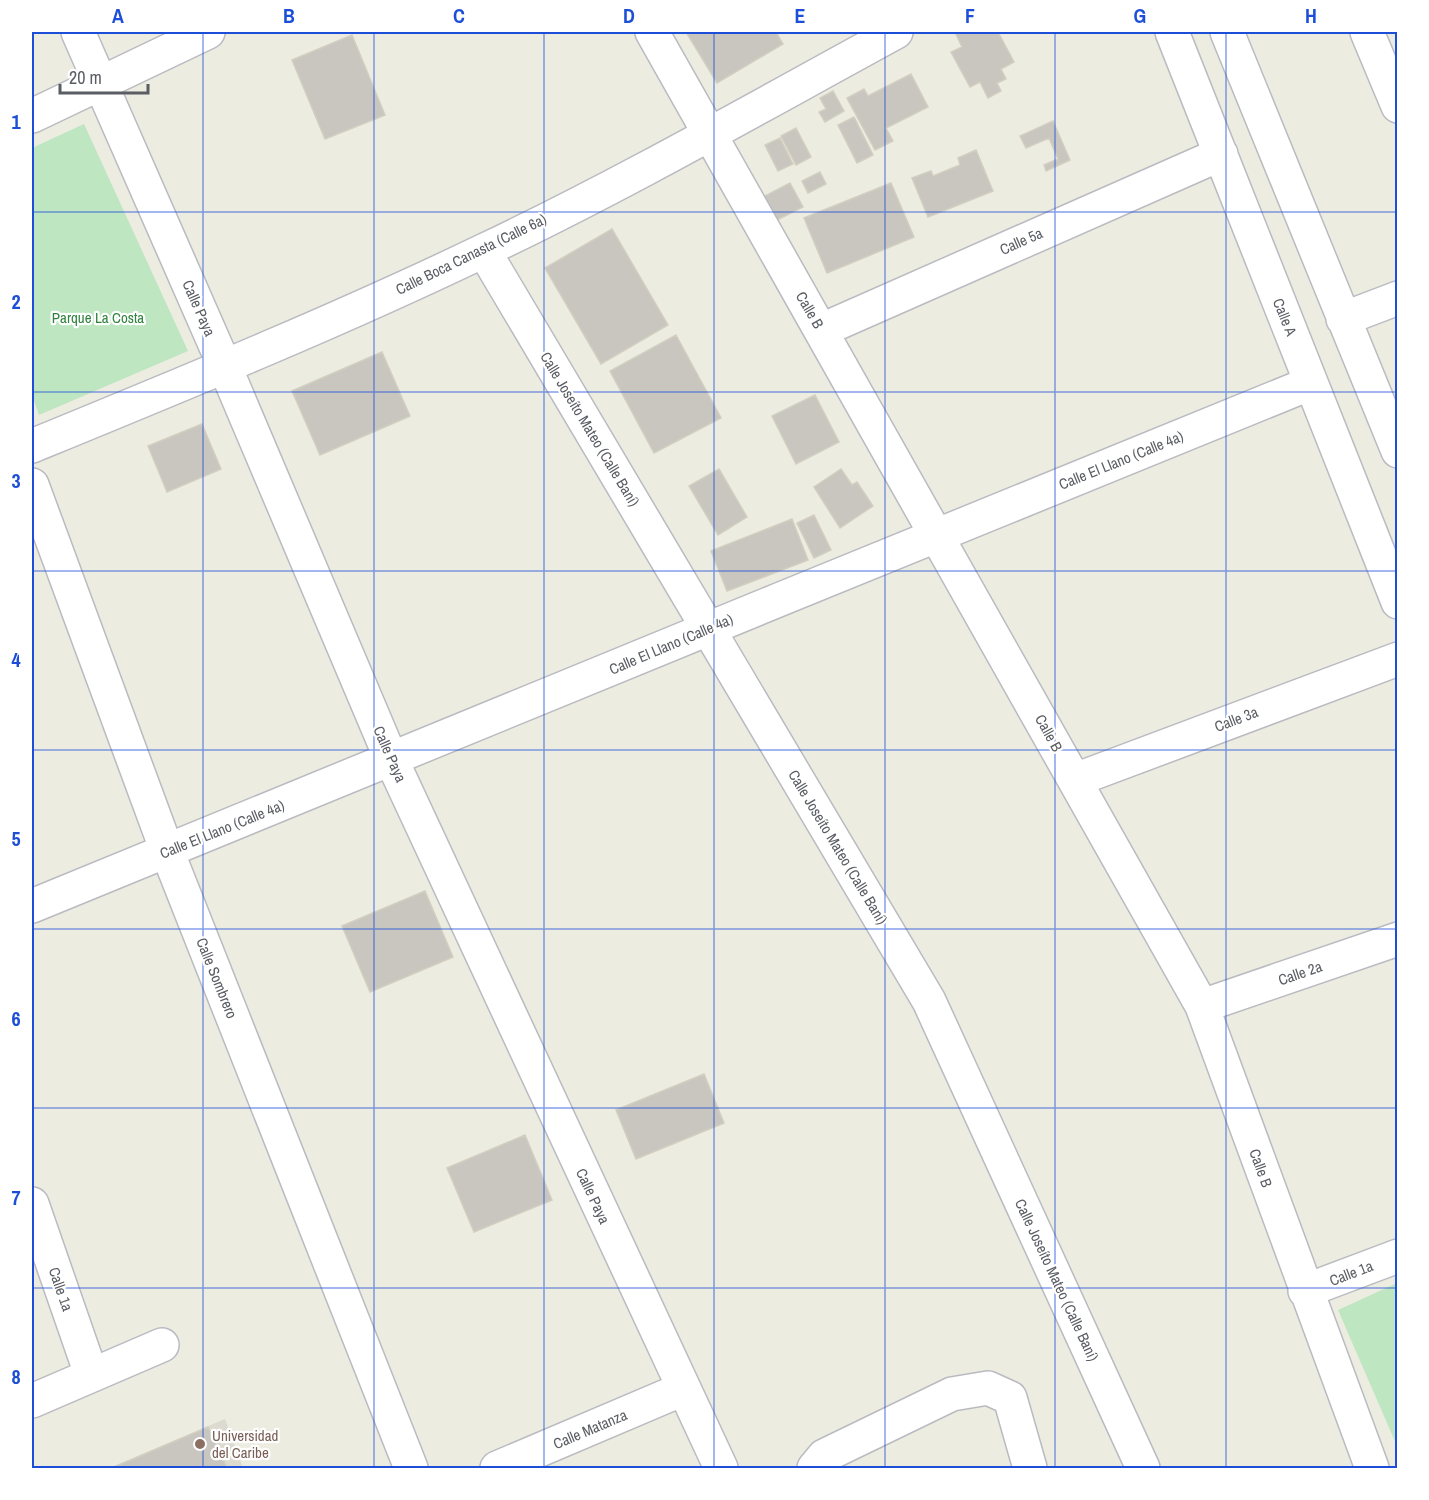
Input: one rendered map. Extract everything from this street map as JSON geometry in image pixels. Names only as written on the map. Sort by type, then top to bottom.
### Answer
[{"type":"street","name":"Calle Paya","points":[[78,32],[225,367],[392,761],[721,1468]]},
{"type":"street","points":[[32,116],[208,32]]},
{"type":"street","name":"Calle B","points":[[652,32],[1202,1006],[1372,1468]]},
{"type":"street","name":"Calle Boca Canasta (Calle 6a)","points":[[32,446],[225,367],[484,250],[708,134],[896,32]]},
{"type":"street","name":"Calle A","points":[[1172,32],[1398,602]]},
{"type":"street","points":[[1227,32],[1398,451]]},
{"type":"street","points":[[1367,32],[1398,106]]},
{"type":"street","name":"Calle 5a","points":[[822,330],[1221,154]]},
{"type":"street","name":"Calle Joseíto Mateo (Calle Baní)","points":[[484,250],[929,1001],[1143,1468]]},
{"type":"street","points":[[1343,319],[1398,298]]},
{"type":"street","name":"Calle El Llano (Calle 4a)","points":[[32,906],[392,761],[936,534],[1311,384]]},
{"type":"street","name":"Calle Sombrero","points":[[32,485],[167,851],[411,1468]]},
{"type":"street","name":"Calle 3a","points":[[1075,780],[1398,658]]},
{"type":"street","name":"Calle 2a","points":[[1202,1006],[1398,939]]},
{"type":"street","name":"Calle 1a","points":[[32,1204],[91,1374]]},
{"type":"street","name":"Calle 1a","points":[[1305,1291],[1398,1256]]},
{"type":"street","points":[[32,1401],[162,1345]]},
{"type":"street","points":[[814,1468],[824,1456],[952,1394],[988,1388],[1010,1398],[1030,1468]]},
{"type":"street","name":"Calle Matanza","points":[[497,1468],[683,1389]]},
{"type":"shaded area","name":"Universidad del Caribe","points":[[225,1419],[243,1468],[109,1468]]},
{"type":"green space","name":"Parque La Costa","points":[[84,124],[188,351],[39,415],[32,395],[32,148]]},
{"type":"green space","points":[[1397,1283],[1397,1446],[1338,1310]]},
{"type":"building","points":[[686,32],[776,32],[783,44],[717,83]]},
{"type":"building","points":[[955,32],[998,32],[1014,62],[1001,69],[1006,79],[997,83],[1001,91],[988,98],[980,82],[970,87],[951,52],[962,47]]},
{"type":"building","points":[[352,35],[385,115],[325,139],[292,60]]},
{"type":"building","points":[[911,74],[928,107],[886,128],[893,141],[875,150],[847,98],[864,89],[868,96]]},
{"type":"building","points":[[833,91],[844,111],[825,122],[819,112],[826,109],[820,98]]},
{"type":"building","points":[[854,117],[873,155],[857,163],[838,125]]},
{"type":"building","points":[[1053,121],[1070,160],[1046,171],[1044,165],[1058,159],[1049,138],[1026,148],[1020,136]]},
{"type":"building","points":[[796,128],[811,157],[796,165],[781,136]]},
{"type":"building","points":[[780,138],[793,164],[778,171],[765,145]]},
{"type":"building","points":[[976,150],[993,191],[928,217],[912,178],[931,171],[933,176],[960,165],[958,158]]},
{"type":"building","points":[[820,172],[826,184],[808,193],[802,181]]},
{"type":"building","points":[[790,183],[803,207],[775,221],[763,197]]},
{"type":"building","points":[[891,183],[914,237],[827,273],[804,218]]},
{"type":"building","points":[[612,229],[668,325],[601,364],[545,268]]},
{"type":"building","points":[[676,335],[721,418],[654,453],[610,371]]},
{"type":"building","points":[[382,352],[410,416],[320,455],[292,391]]},
{"type":"building","points":[[815,395],[839,442],[796,464],[772,416]]},
{"type":"building","points":[[202,424],[221,469],[167,492],[148,446]]},
{"type":"building","points":[[719,469],[747,517],[718,535],[689,486]]},
{"type":"building","points":[[841,469],[852,485],[857,482],[873,506],[840,528],[814,487]]},
{"type":"building","points":[[814,515],[831,550],[814,558],[797,523]]},
{"type":"building","points":[[792,519],[808,560],[727,591],[711,551]]},
{"type":"building","points":[[425,891],[453,957],[370,992],[342,926]]},
{"type":"building","points":[[704,1074],[724,1123],[636,1159],[616,1110]]},
{"type":"building","points":[[525,1135],[552,1200],[474,1232],[447,1168]]},
{"type":"building","name":"Universidad del Caribe","points":[[208,1427],[227,1468],[112,1468]]},
{"type":"place","name":"Universidad del Caribe","points":[[200,1444]]}]
